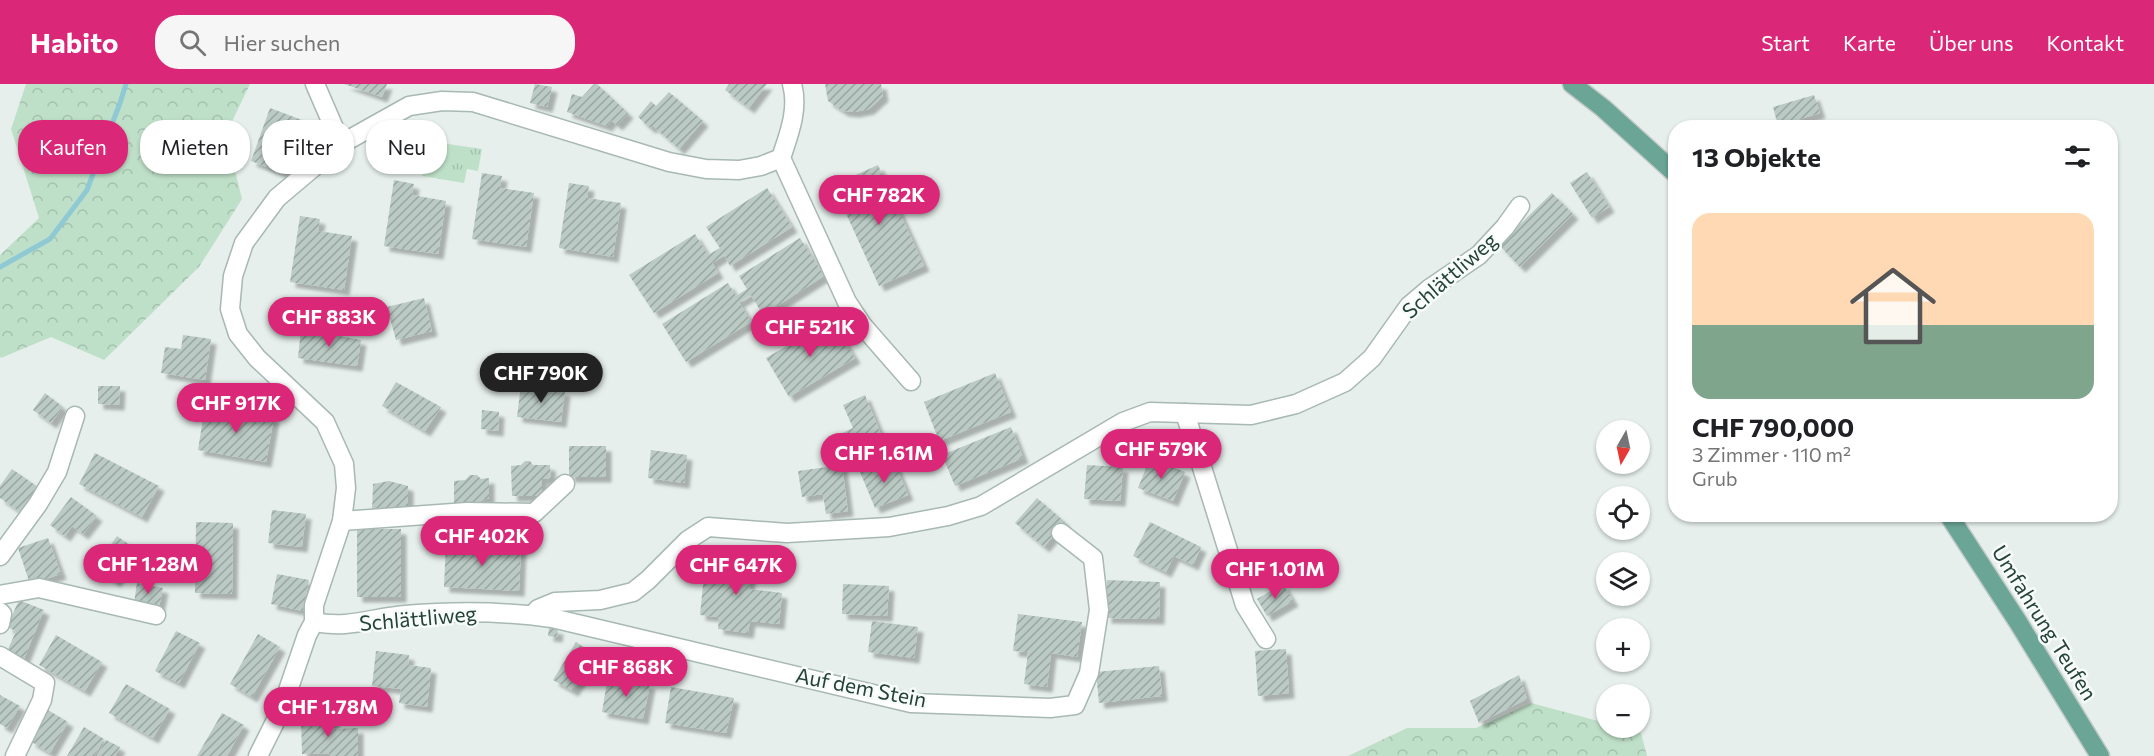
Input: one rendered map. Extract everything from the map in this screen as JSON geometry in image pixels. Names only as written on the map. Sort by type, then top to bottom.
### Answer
[{"type":"main road","points":[[1572,84],[1603,108],[1668,167]]},
{"type":"main road","name":"Umfahrung Teufen","points":[[1953,522],[2100,756]]},
{"type":"street","points":[[315,84],[331,120]]},
{"type":"street","points":[[792,84],[795,94],[794,117],[781,158],[847,302],[863,326],[911,381]]},
{"type":"street","points":[[354,137],[410,106],[473,102],[669,162],[706,169],[739,170],[761,166],[781,158]]},
{"type":"street","points":[[258,756],[282,708],[307,635],[314,622],[314,604],[342,521],[346,488],[344,464],[325,422],[257,358],[238,334],[230,309],[233,276],[244,243],[277,198],[305,174]]},
{"type":"street","name":"Schlättliweg","points":[[314,622],[342,626],[401,616],[455,611],[533,615],[538,609],[555,602],[600,600],[633,592],[688,540],[708,527],[787,533],[889,527],[948,516],[981,506],[1123,422],[1150,412],[1251,415],[1296,404],[1345,382],[1372,358],[1409,306],[1429,289],[1479,255],[1505,227],[1520,206]]},
{"type":"street","points":[[1185,412],[1245,605],[1266,639]]},
{"type":"street","points":[[0,556],[38,504],[57,472],[75,416]]},
{"type":"street","points":[[342,521],[467,512],[534,513],[565,484]]},
{"type":"street","name":"Auf dem Stein","points":[[533,615],[911,703],[1050,708],[1075,705],[1089,673],[1099,610],[1093,558],[1061,533]]},
{"type":"street","points":[[0,595],[39,588],[156,615]]},
{"type":"street","points":[[0,612],[2,614],[0,624]]},
{"type":"street","points":[[0,656],[45,683],[42,700],[15,756]]},
{"type":"green space","points":[[26,84],[250,84],[233,120],[140,120],[140,174],[236,174],[242,199],[199,267],[104,360],[51,337],[1,358],[0,255],[39,218],[25,174],[128,174],[128,120],[18,120],[18,151],[11,129]]},
{"type":"green space","points":[[447,144],[482,149],[478,171],[467,169],[464,183],[422,176],[422,174],[447,174]]},
{"type":"green space","points":[[1531,703],[1596,720],[1596,738],[1642,738],[1647,756],[1348,756],[1407,728],[1476,728]]},
{"type":"building","points":[[344,84],[387,84],[382,97]]},
{"type":"building","points":[[535,84],[552,87],[547,107],[530,103]]},
{"type":"building","points":[[594,84],[597,84],[628,113],[617,125],[611,120],[607,126],[567,112],[572,94],[582,97]]},
{"type":"building","points":[[729,84],[767,84],[749,108],[725,90]]},
{"type":"building","points":[[825,84],[881,84],[883,96],[869,109],[854,112],[843,111],[828,101]]},
{"type":"building","points":[[669,92],[703,121],[679,149],[653,126],[650,128],[638,117],[651,101],[656,106]]},
{"type":"building","points":[[1814,95],[1820,113],[1797,120],[1776,120],[1773,107]]},
{"type":"building","points":[[270,108],[302,120],[266,120]]},
{"type":"building","points":[[262,130],[262,165],[251,161]]},
{"type":"building","points":[[878,165],[924,266],[879,286],[833,185]]},
{"type":"building","points":[[1587,172],[1609,207],[1592,218],[1570,183]]},
{"type":"building","points":[[482,173],[502,176],[500,188],[534,193],[526,247],[472,239]]},
{"type":"building","points":[[394,180],[414,184],[412,195],[446,201],[438,254],[384,246]]},
{"type":"building","points":[[569,183],[589,186],[587,198],[621,203],[613,257],[559,248]]},
{"type":"building","points":[[767,188],[792,227],[730,266],[724,255],[712,263],[718,273],[654,313],[629,275],[695,234],[708,255],[720,248],[706,227]]},
{"type":"building","points":[[1552,193],[1573,214],[1520,267],[1499,245]]},
{"type":"building","points":[[300,216],[320,219],[318,231],[352,236],[344,290],[290,282]]},
{"type":"building","points":[[800,238],[824,276],[763,315],[751,295],[739,302],[751,322],[686,362],[662,324],[728,283],[736,296],[747,289],[739,276]]},
{"type":"building","points":[[424,298],[432,331],[396,340],[387,307]]},
{"type":"building","points":[[832,320],[855,358],[789,397],[766,358]]},
{"type":"building","points":[[301,329],[361,340],[357,366],[298,358]]},
{"type":"building","points":[[183,335],[211,339],[205,380],[161,373],[165,347],[181,349]]},
{"type":"building","points":[[995,373],[1011,412],[939,441],[924,402]]},
{"type":"building","points":[[396,382],[441,407],[425,431],[382,406]]},
{"type":"building","points":[[521,385],[565,391],[561,422],[517,417]]},
{"type":"building","points":[[98,386],[120,386],[119,405],[98,404]]},
{"type":"building","points":[[45,393],[63,407],[51,423],[33,410]]},
{"type":"building","points":[[865,395],[882,437],[847,452],[840,434],[853,428],[843,405]]},
{"type":"building","points":[[205,406],[274,417],[266,462],[198,450]]},
{"type":"building","points":[[482,410],[499,412],[498,431],[481,429]]},
{"type":"building","points":[[1011,427],[1023,458],[955,486],[942,455]]},
{"type":"building","points":[[569,446],[606,446],[606,477],[569,477]]},
{"type":"building","points":[[651,450],[687,455],[684,483],[648,478]]},
{"type":"building","points":[[95,453],[159,486],[142,517],[79,484]]},
{"type":"building","points":[[1150,458],[1185,472],[1173,501],[1138,488]]},
{"type":"building","points":[[893,459],[908,495],[875,508],[860,472]]},
{"type":"building","points":[[525,461],[530,461],[533,465],[550,465],[551,479],[542,479],[542,496],[512,496],[511,466],[521,465]]},
{"type":"building","points":[[842,465],[848,511],[826,514],[823,494],[802,497],[798,471]]},
{"type":"building","points":[[1087,465],[1123,467],[1120,501],[1084,499]]},
{"type":"building","points":[[12,469],[38,487],[20,512],[0,498],[0,486]]},
{"type":"building","points":[[470,475],[477,475],[481,479],[489,478],[489,499],[483,499],[484,506],[454,506],[454,481],[465,480]]},
{"type":"building","points":[[389,481],[408,486],[408,512],[372,511],[373,484]]},
{"type":"building","points":[[71,497],[97,516],[83,534],[72,526],[65,536],[50,525]]},
{"type":"building","points":[[1037,498],[1065,522],[1044,547],[1015,523]]},
{"type":"building","points":[[272,510],[306,514],[302,547],[268,543]]},
{"type":"building","points":[[196,522],[233,523],[232,594],[195,593]]},
{"type":"building","points":[[1150,522],[1201,547],[1193,565],[1174,556],[1166,572],[1133,556]]},
{"type":"building","points":[[357,529],[401,529],[401,597],[357,597]]},
{"type":"building","points":[[117,536],[137,550],[115,582],[95,567]]},
{"type":"building","points":[[48,538],[61,574],[30,584],[18,548]]},
{"type":"building","points":[[446,543],[521,547],[519,591],[444,587]]},
{"type":"building","points":[[706,556],[752,561],[749,589],[782,593],[779,624],[750,621],[748,633],[718,629],[719,617],[700,615]]},
{"type":"building","points":[[277,574],[309,580],[303,611],[271,604]]},
{"type":"building","points":[[1107,580],[1160,582],[1159,619],[1106,618]]},
{"type":"building","points":[[137,583],[163,588],[159,607],[134,603]]},
{"type":"building","points":[[843,584],[889,586],[887,616],[842,614]]},
{"type":"building","points":[[1283,584],[1293,601],[1267,616],[1257,599]]},
{"type":"building","points":[[19,600],[44,610],[23,661],[6,654],[16,631],[7,627]]},
{"type":"building","points":[[1018,614],[1082,622],[1077,657],[1051,653],[1047,687],[1024,684],[1028,652],[1013,651]]},
{"type":"building","points":[[872,621],[918,627],[914,658],[868,652]]},
{"type":"building","points":[[549,628],[558,629],[557,637],[548,636]]},
{"type":"building","points":[[176,631],[200,643],[179,683],[155,671]]},
{"type":"building","points":[[258,634],[280,647],[252,697],[230,684]]},
{"type":"building","points":[[56,635],[102,662],[85,691],[39,665]]},
{"type":"building","points":[[576,642],[596,655],[573,691],[553,680]]},
{"type":"building","points":[[1286,649],[1289,693],[1258,696],[1255,651]]},
{"type":"building","points":[[376,651],[409,655],[408,665],[431,668],[427,707],[399,703],[401,689],[372,686]]},
{"type":"building","points":[[1159,666],[1162,696],[1099,703],[1096,672]]},
{"type":"building","points":[[1519,675],[1527,699],[1479,723],[1470,701]]},
{"type":"building","points":[[608,676],[650,684],[643,719],[602,712]]},
{"type":"building","points":[[126,684],[170,709],[153,738],[109,713]]},
{"type":"building","points":[[671,687],[734,698],[726,733],[665,723]]},
{"type":"building","points":[[0,695],[20,706],[7,728],[0,724]]},
{"type":"building","points":[[48,710],[68,722],[50,753],[30,741]]},
{"type":"building","points":[[222,713],[244,725],[227,756],[197,756]]},
{"type":"building","points":[[301,718],[334,718],[334,729],[358,728],[358,756],[330,756],[330,753],[302,754]]},
{"type":"building","points":[[84,727],[104,739],[94,756],[67,756]]},
{"type":"building","points":[[106,740],[120,747],[115,756],[97,756]]},
{"type":"waterway","points":[[0,267],[50,239],[87,190],[126,84]]}]
